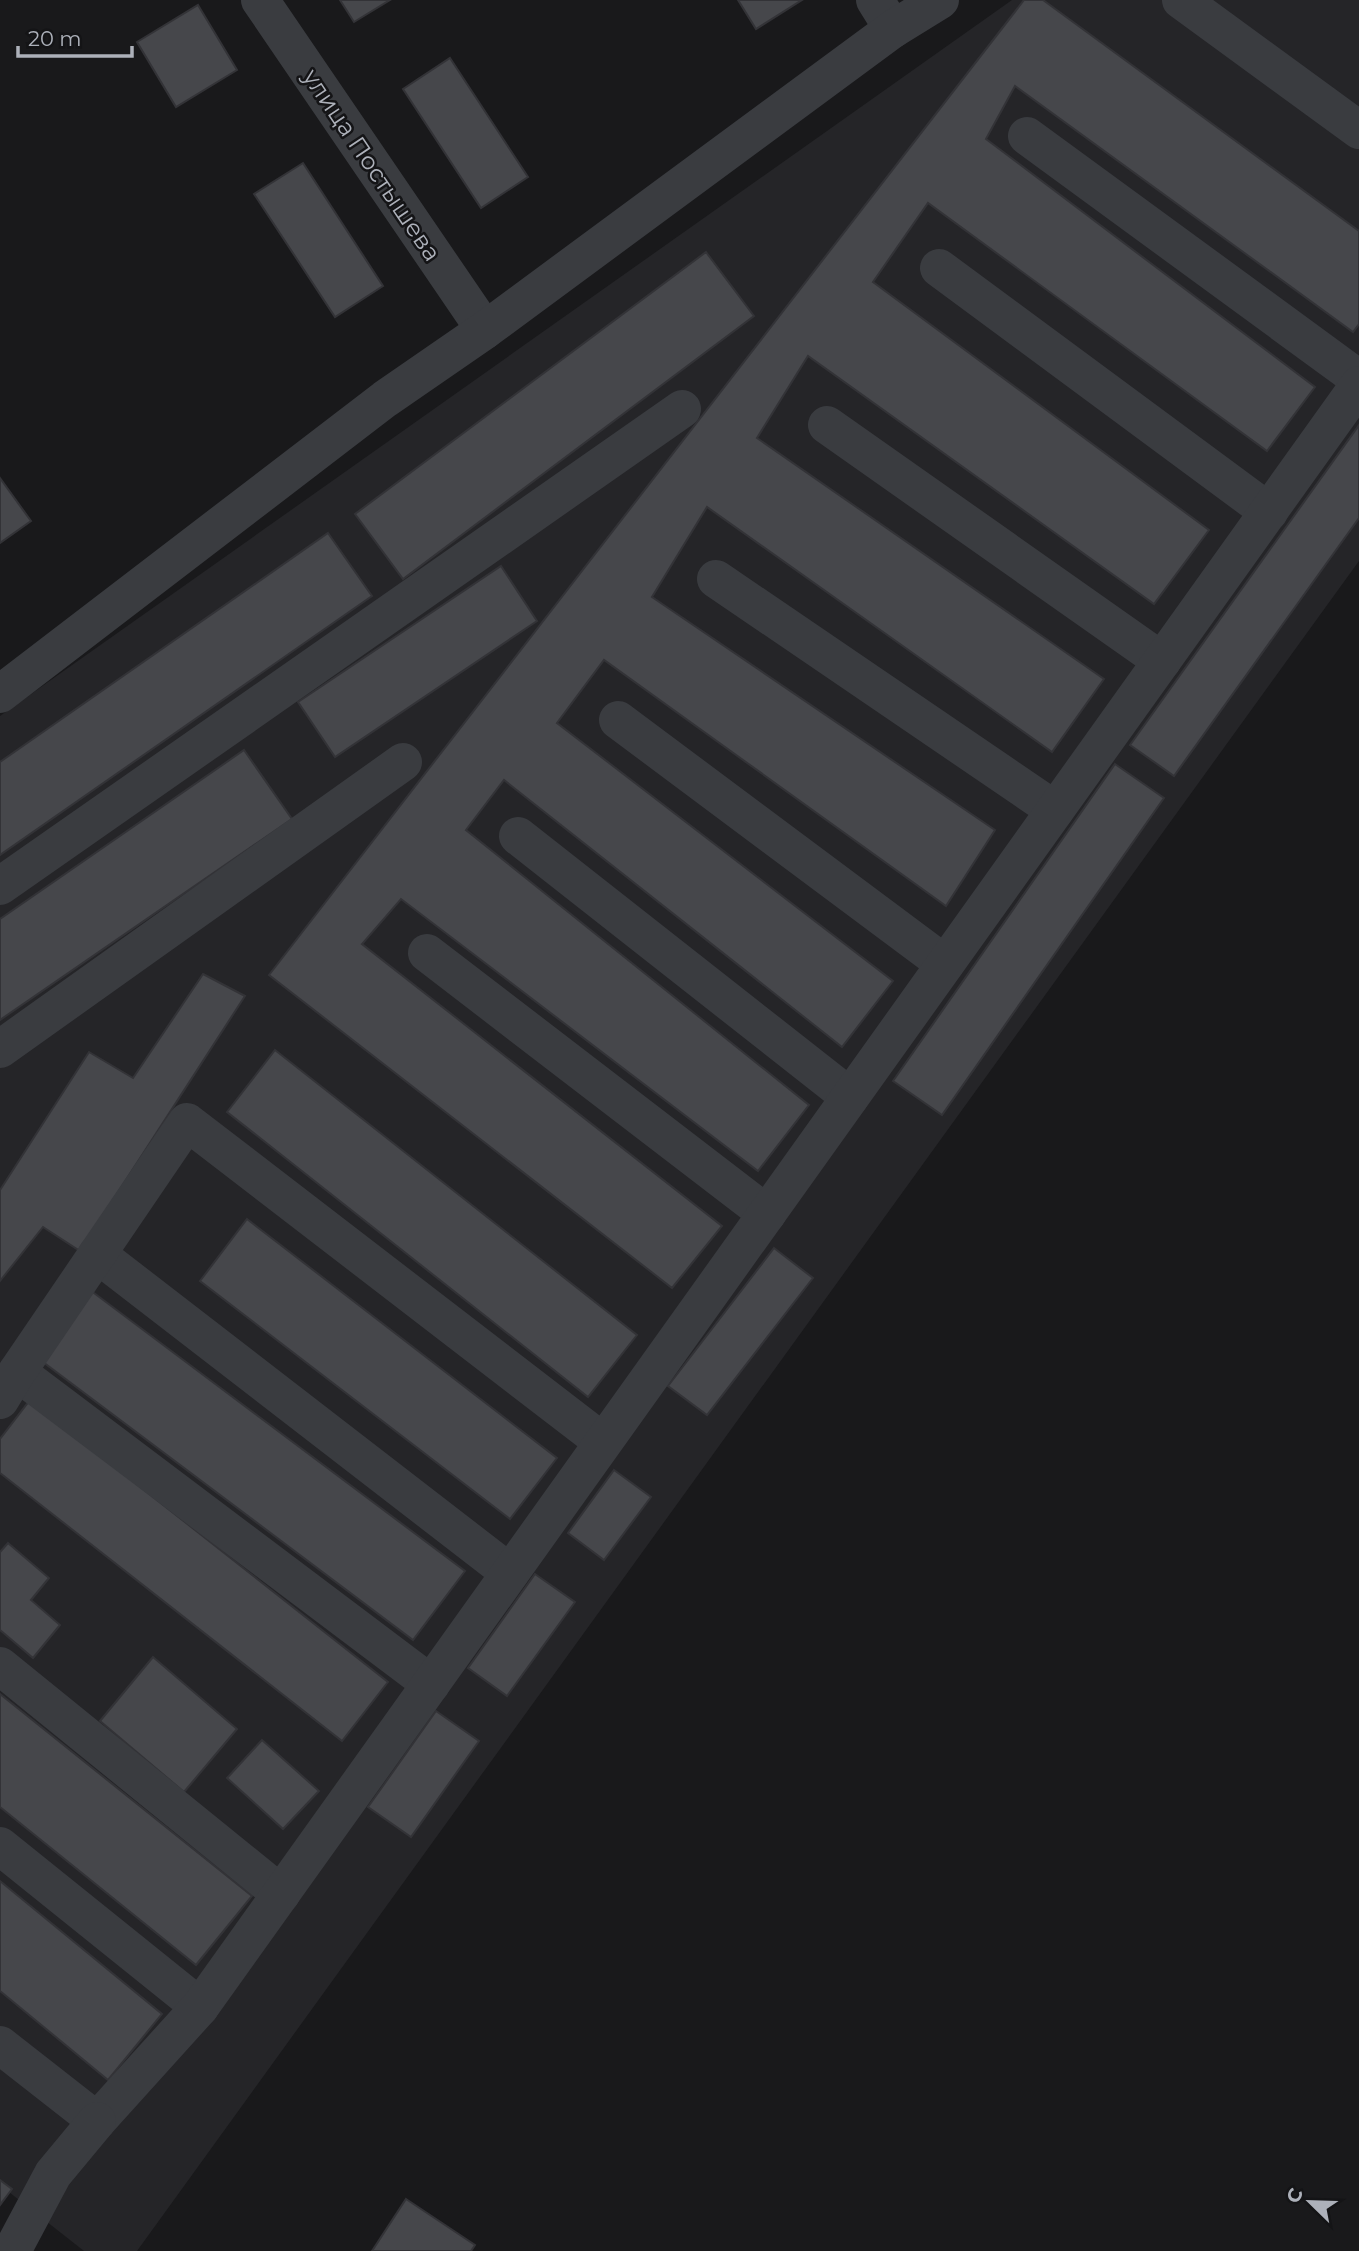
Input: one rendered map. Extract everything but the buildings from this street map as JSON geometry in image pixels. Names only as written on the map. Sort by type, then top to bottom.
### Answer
[{"type":"street","name":"улица Постышева","points":[[260,0],[485,330]]},
{"type":"street","points":[[0,694],[385,399],[485,330],[884,15],[940,0]]},
{"type":"street","points":[[1181,0],[1359,131]]},
{"type":"street","points":[[1027,136],[1359,379]]},
{"type":"street","points":[[939,268],[1269,512]]},
{"type":"street","points":[[12,2251],[53,2174],[200,2007],[1359,385]]},
{"type":"street","points":[[0,886],[682,409]]},
{"type":"street","points":[[827,425],[1162,661]]},
{"type":"street","points":[[716,579],[1055,810]]},
{"type":"street","points":[[618,720],[945,964]]},
{"type":"street","points":[[0,1049],[403,762]]},
{"type":"street","points":[[518,836],[850,1097]]},
{"type":"street","points":[[427,953],[767,1214]]},
{"type":"street","points":[[431,1684],[9,1386],[187,1122],[603,1443]]},
{"type":"street","points":[[97,1254],[510,1573]]},
{"type":"street","points":[[0,1666],[281,1894]]},
{"type":"street","points":[[0,1846],[200,2007]]},
{"type":"street","points":[[0,2045],[97,2121]]},
{"type":"shaded area","points":[[1012,0],[1359,0],[1359,561],[137,2251],[84,2251],[0,2185],[0,716]]}]
